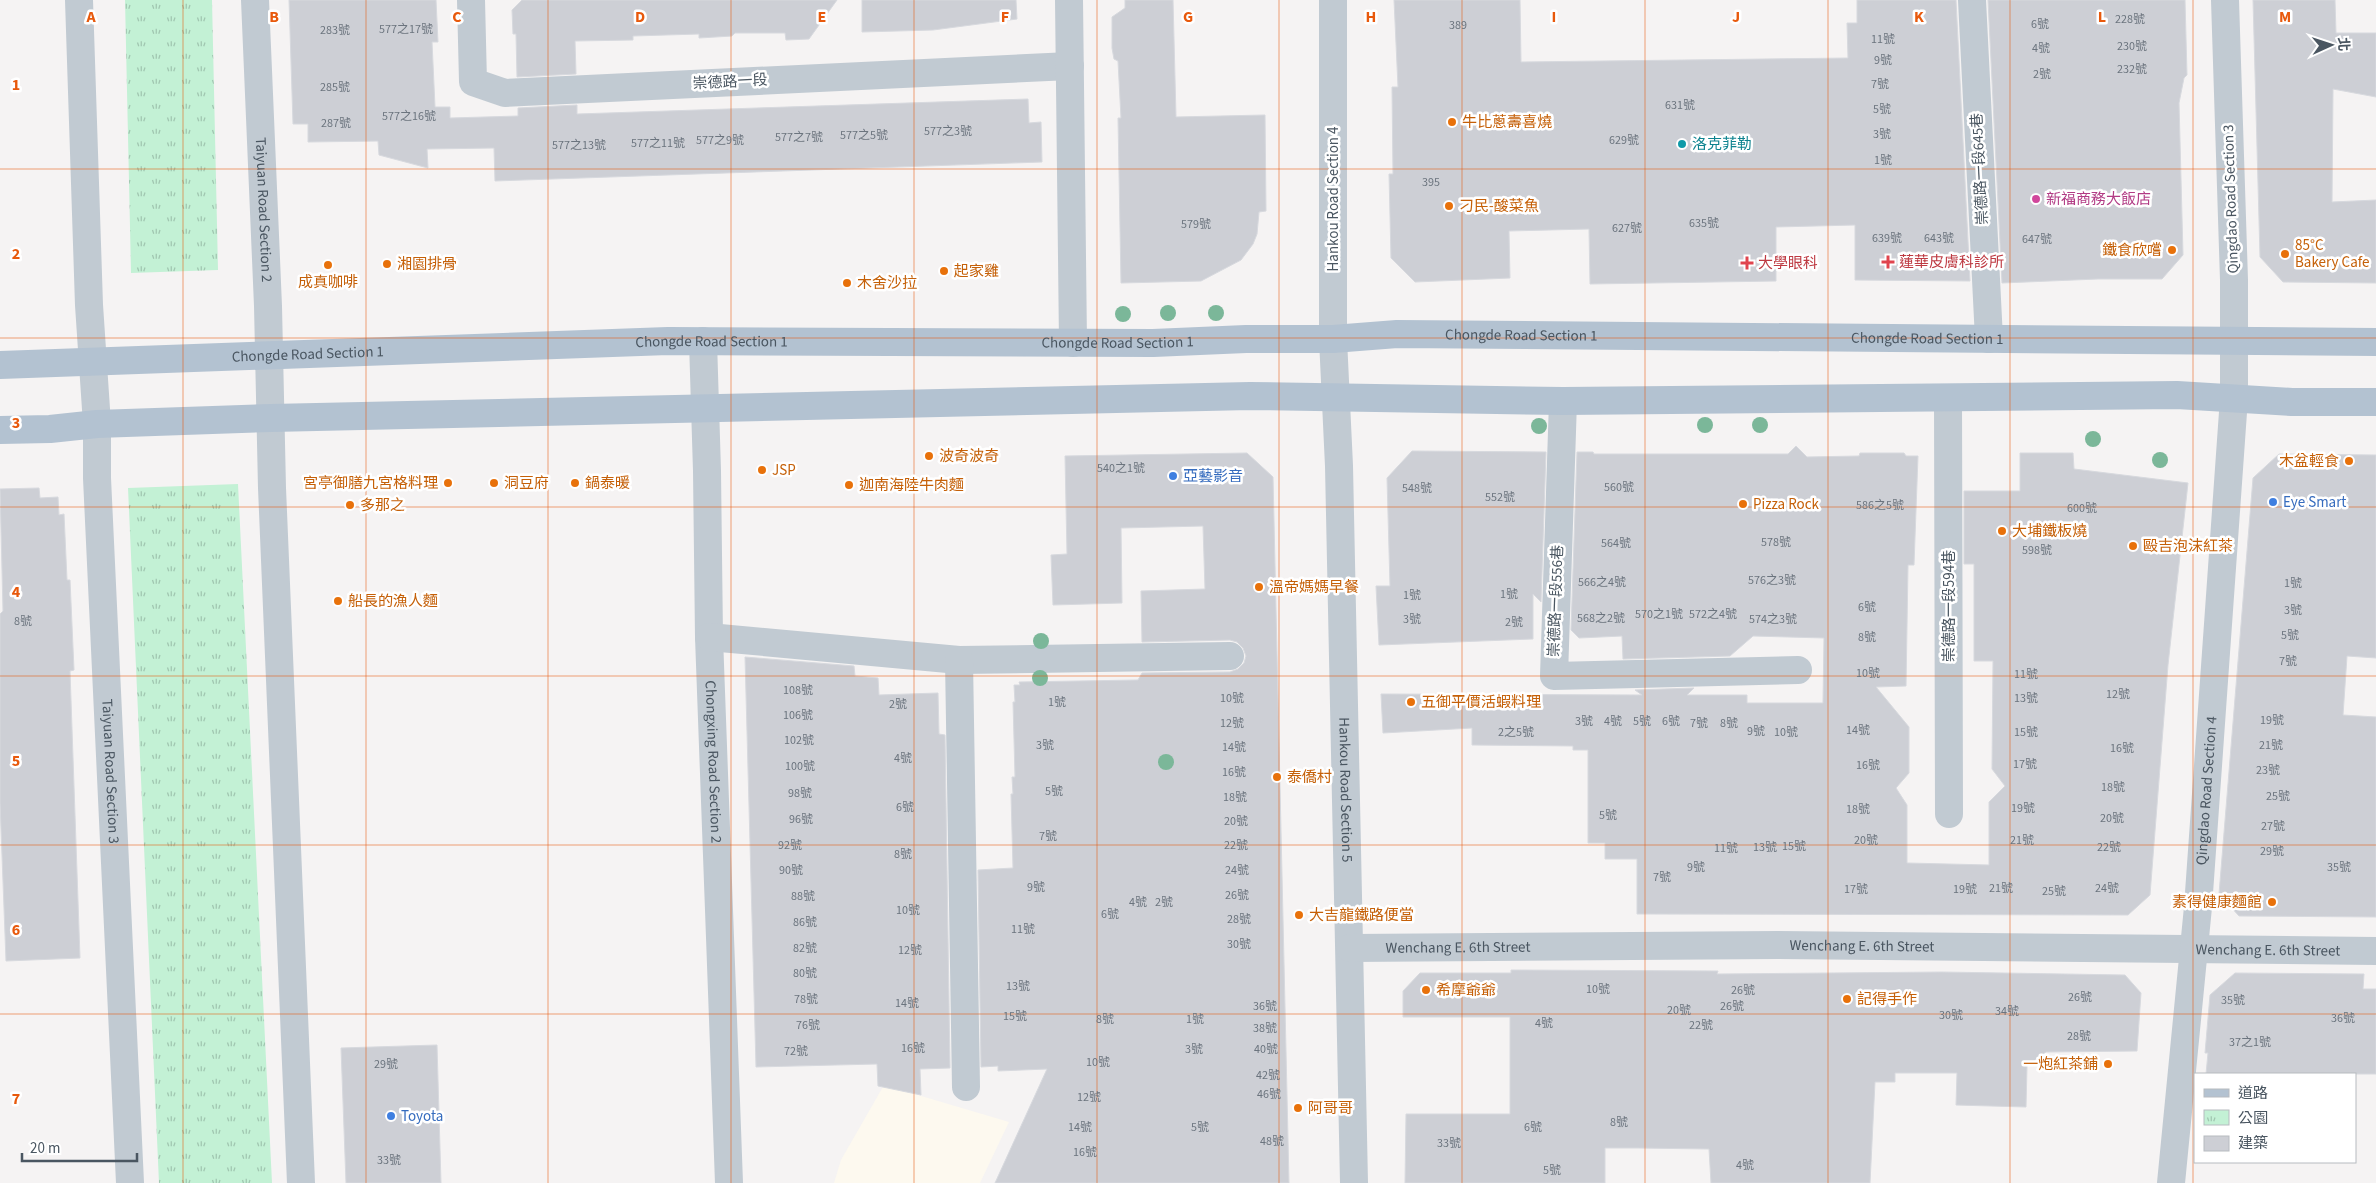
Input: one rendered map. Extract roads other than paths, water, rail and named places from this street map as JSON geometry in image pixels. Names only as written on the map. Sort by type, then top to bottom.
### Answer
[{"type":"main road","name":"Chongde Road Section 1","points":[[0,365],[94,360],[702,341],[1073,343],[1333,339],[1397,334],[2376,342]]},
{"type":"main road","points":[[0,430],[50,429],[97,424],[271,418],[1250,396],[1563,401],[2177,396],[2292,402],[2376,402]]},
{"type":"street","points":[[79,0],[89,305],[94,360]]},
{"type":"street","name":"Taiyuan Road Section 2","points":[[255,0],[271,418]]},
{"type":"street","name":"崇德路一段","points":[[471,0],[473,82],[506,93],[1070,66]]},
{"type":"street","points":[[1069,0],[1073,343]]},
{"type":"street","name":"Hankou Road Section 4","points":[[1333,0],[1333,339],[1336,397]]},
{"type":"street","name":"崇德路一段645巷","points":[[1972,0],[1989,339]]},
{"type":"street","name":"Qingdao Road Section 3","points":[[2225,0],[2234,398]]},
{"type":"street","name":"Chongxing Road Section 2","points":[[702,341],[708,471],[708,637],[729,1183]]},
{"type":"street","name":"Taiyuan Road Section 3","points":[[94,360],[98,488],[130,1183]]},
{"type":"street","name":"Hankou Road Section 5","points":[[1336,397],[1354,1183]]},
{"type":"street","name":"Qingdao Road Section 4","points":[[2171,1183],[2194,951],[2234,398]]},
{"type":"street","name":"崇德路一段594巷","points":[[1948,399],[1949,814]]},
{"type":"street","name":"崇德路一段556巷","points":[[1563,401],[1554,676],[1798,670]]},
{"type":"street","points":[[271,418],[272,508],[301,1183]]},
{"type":"street","points":[[708,637],[959,660],[1230,656]]},
{"type":"street","points":[[959,660],[966,1087]]},
{"type":"street","name":"Wenchang E. 6th Street","points":[[1350,948],[1778,945],[2194,951],[2376,951]]},
{"type":"place","name":"牛比蔥壽喜燒","points":[[1452,122]]},
{"type":"place","name":"洛克菲勒","points":[[1682,144]]},
{"type":"place","name":"新福商務大飯店","points":[[2036,199]]},
{"type":"place","name":"刁民-酸菜魚","points":[[1449,206]]},
{"type":"place","name":"鐵食欣嚐","points":[[2172,250]]},
{"type":"place","name":"85°C Bakery Cafe","points":[[2285,254]]},
{"type":"place","name":"蓮華皮膚科診所","points":[[1888,262]]},
{"type":"place","name":"大學眼科","points":[[1747,263]]},
{"type":"place","name":"湘園排骨","points":[[387,264]]},
{"type":"place","name":"成真咖啡","points":[[328,265]]},
{"type":"place","name":"起家雞","points":[[944,271]]},
{"type":"place","name":"木舍沙拉","points":[[847,283]]},
{"type":"place","name":"波奇波奇","points":[[929,456]]},
{"type":"place","name":"木盆輕食","points":[[2349,461]]},
{"type":"place","name":"JSP","points":[[762,470]]},
{"type":"place","name":"亞藝影音","points":[[1173,476]]},
{"type":"place","name":"宮亭御膳九宮格料理","points":[[448,483]]},
{"type":"place","name":"洞豆府","points":[[494,483]]},
{"type":"place","name":"鍋泰暖","points":[[575,483]]},
{"type":"place","name":"迦南海陸牛肉麵","points":[[849,485]]},
{"type":"place","name":"Eye Smart","points":[[2273,502]]},
{"type":"place","name":"Pizza Rock","points":[[1743,504]]},
{"type":"place","name":"多那之","points":[[350,505]]},
{"type":"place","name":"大埔鐵板燒","points":[[2002,531]]},
{"type":"place","name":"毆吉泡沫紅茶","points":[[2133,546]]},
{"type":"place","name":"溫帝媽媽早餐","points":[[1259,587]]},
{"type":"place","name":"船長的漁人麵","points":[[338,601]]},
{"type":"place","name":"五御平價活蝦料理","points":[[1411,702]]},
{"type":"place","name":"泰僑村","points":[[1277,777]]},
{"type":"place","name":"素得健康麵館","points":[[2272,902]]},
{"type":"place","name":"大吉龍鐵路便當","points":[[1299,915]]},
{"type":"place","name":"希摩爺爺","points":[[1426,990]]},
{"type":"place","name":"記得手作","points":[[1847,999]]},
{"type":"place","name":"一炮紅茶鋪","points":[[2108,1064]]},
{"type":"place","name":"阿哥哥","points":[[1298,1108]]},
{"type":"place","name":"Toyota","points":[[391,1116]]}]
